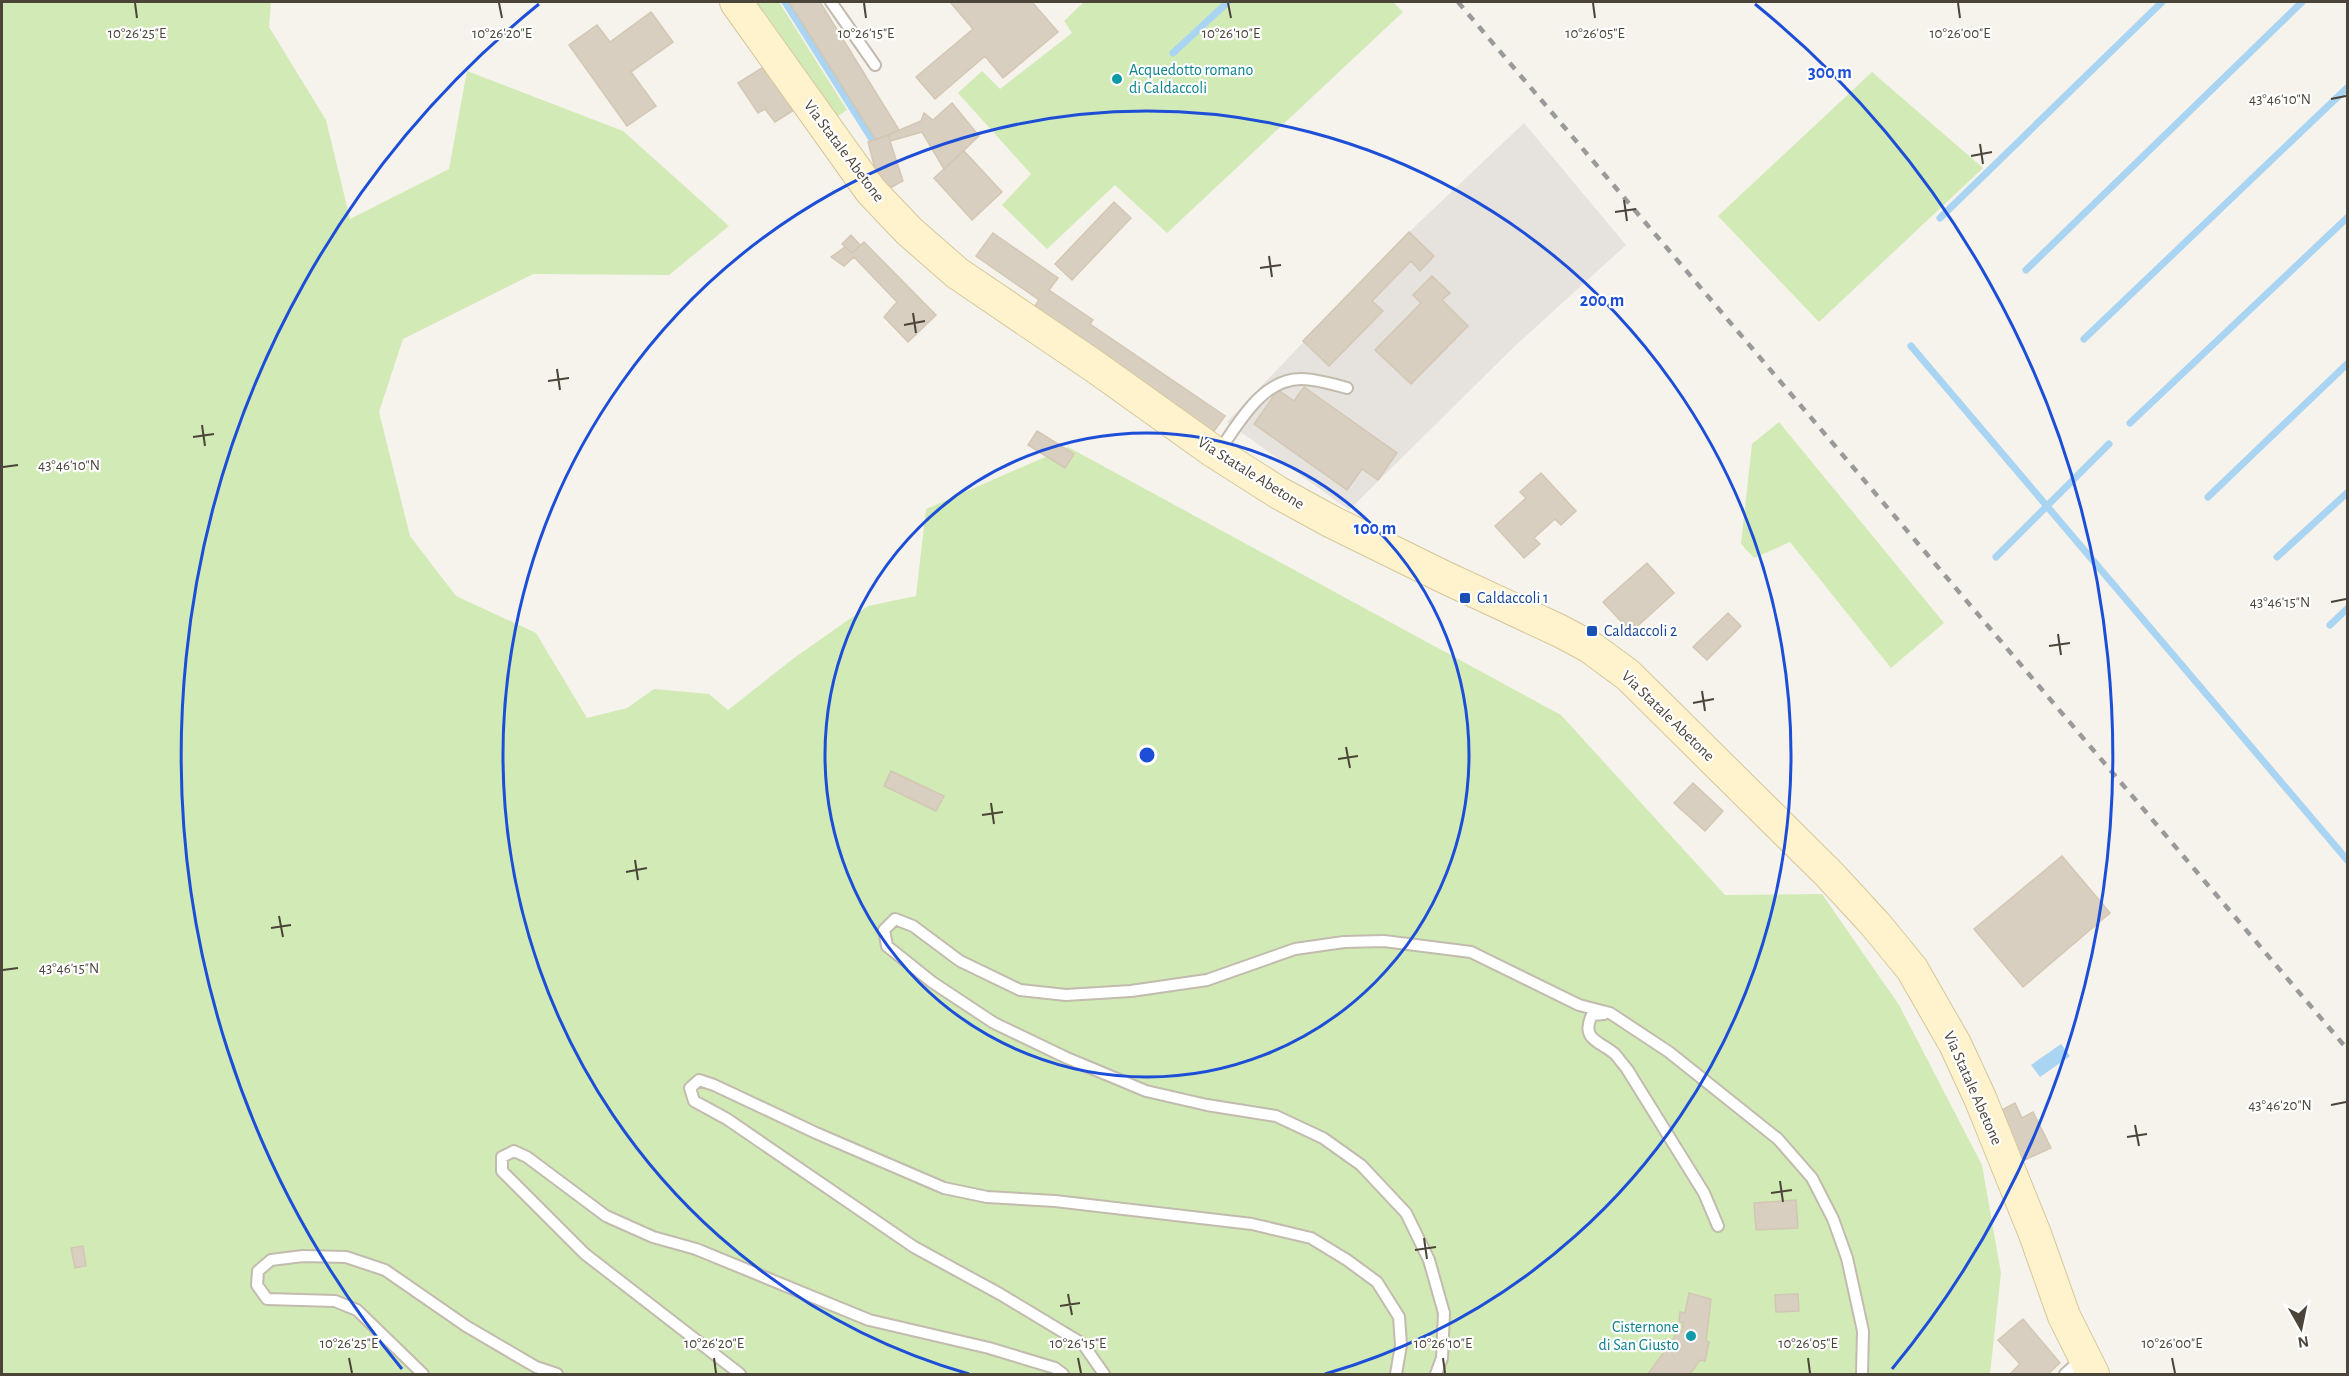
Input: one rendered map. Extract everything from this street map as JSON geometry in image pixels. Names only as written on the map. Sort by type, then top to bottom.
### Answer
[{"type":"main road","name":"Via Statale Abetone","points":[[736,2],[871,191],[909,231],[957,273],[1094,366],[1217,454],[1279,492],[1332,522],[1590,647],[1628,675],[1829,874],[1876,925],[1912,969],[1955,1044],[1980,1098],[2035,1234],[2080,1369]]},
{"type":"lane","points":[[831,2],[875,65]]},
{"type":"lane","points":[[1217,454],[1253,404],[1268,391],[1285,381],[1302,379],[1347,388]]},
{"type":"lane","points":[[1436,1374],[1442,1358],[1444,1313],[1429,1260],[1406,1212],[1360,1165],[1323,1138],[1276,1116],[1207,1105],[1146,1091],[1067,1058],[994,1023],[932,982],[887,946],[884,930],[895,919],[913,926],[960,961],[1020,990],[1066,995],[1131,991],[1207,980],[1295,949],[1344,942],[1384,941],[1471,952],[1578,1005],[1610,1013],[1669,1052],[1778,1139],[1812,1178],[1833,1220],[1847,1258],[1863,1331],[1862,1374]]},
{"type":"lane","points":[[1610,1013],[1592,1014],[1588,1023],[1589,1033],[1595,1041],[1614,1053],[1628,1069],[1704,1193],[1718,1226]]},
{"type":"lane","points":[[1104,1374],[1083,1344],[1000,1294],[914,1247],[727,1119],[694,1101],[690,1088],[699,1080],[944,1188],[987,1197],[1066,1202],[1252,1224],[1311,1238],[1377,1282],[1399,1317],[1401,1345],[1396,1374]]},
{"type":"lane","points":[[740,1374],[585,1254],[502,1171],[502,1157],[514,1151],[527,1157],[606,1216],[653,1237],[696,1250],[869,1320],[989,1348],[1055,1368],[1063,1374]]},
{"type":"lane","points":[[423,1374],[357,1310],[335,1301],[267,1299],[257,1285],[258,1271],[271,1260],[303,1256],[346,1257],[385,1270],[466,1326],[536,1366],[557,1374]]},
{"type":"shaded area","points":[[1524,123],[1626,245],[1516,345],[1349,510],[1227,422],[1409,232]]},
{"type":"green space","points":[[2,2],[271,2],[269,27],[326,120],[350,219],[449,169],[467,71],[623,131],[729,226],[669,275],[533,274],[403,339],[379,412],[410,536],[456,596],[536,633],[587,718],[627,708],[654,689],[709,694],[728,710],[794,658],[868,606],[916,596],[926,509],[1068,447],[1561,715],[1725,895],[1822,894],[1899,1005],[1982,1165],[2001,1273],[1990,1374],[2,1374]]},
{"type":"green space","points":[[755,2],[779,2],[847,110],[834,119]]},
{"type":"green space","points":[[1084,2],[1393,2],[1403,12],[1167,233],[1115,185],[1047,249],[1002,205],[1031,174],[958,93],[982,71],[1000,89],[1072,33],[1064,21]]},
{"type":"green space","points":[[1872,72],[1983,168],[1819,322],[1718,216]]},
{"type":"green space","points":[[1779,422],[1944,623],[1891,668],[1790,542],[1754,558],[1741,544],[1752,444]]},
{"type":"water","points":[[2061,1044],[2070,1056],[2040,1077],[2031,1065]]},
{"type":"building","points":[[789,2],[820,2],[899,130],[876,140]]},
{"type":"building","points":[[950,2],[1032,2],[1058,32],[1003,78],[985,56],[935,99],[916,77],[973,29]]},
{"type":"building","points":[[651,12],[673,42],[631,72],[656,106],[627,126],[569,45],[597,25],[610,42]]},
{"type":"building","points":[[765,66],[794,110],[775,122],[765,109],[758,113],[738,83]]},
{"type":"building","points":[[952,103],[979,136],[944,169],[922,132],[890,141],[888,135],[921,121],[924,113],[933,120]]},
{"type":"building","points":[[888,135],[903,181],[888,189],[878,180],[868,142]]},
{"type":"building","points":[[964,151],[1002,192],[972,220],[934,178]]},
{"type":"building","points":[[1114,202],[1131,218],[1072,280],[1055,264]]},
{"type":"building","points":[[1409,232],[1434,256],[1420,271],[1411,261],[1372,301],[1383,311],[1329,366],[1303,341]]},
{"type":"building","points":[[993,233],[1058,278],[1049,290],[1093,320],[1090,324],[1225,416],[1212,434],[1032,310],[1039,300],[976,256]]},
{"type":"building","points":[[851,235],[860,245],[852,253],[842,244]]},
{"type":"building","points":[[864,242],[936,315],[908,342],[884,317],[897,302],[854,257],[844,266],[831,257],[845,247],[852,253]]},
{"type":"building","points":[[1432,276],[1450,293],[1442,300],[1468,326],[1411,384],[1375,350],[1421,303],[1413,295]]},
{"type":"building","points":[[1304,387],[1397,453],[1378,480],[1362,469],[1347,490],[1254,424],[1278,390],[1294,401]]},
{"type":"building","points":[[1037,431],[1074,454],[1065,468],[1028,445]]},
{"type":"building","points":[[1541,473],[1576,511],[1561,525],[1555,519],[1534,538],[1540,544],[1524,558],[1495,526],[1526,498],[1520,492]]},
{"type":"building","points":[[1647,563],[1674,593],[1631,632],[1603,602]]},
{"type":"building","points":[[1728,613],[1741,626],[1707,660],[1693,647]]},
{"type":"building","points":[[891,771],[944,796],[936,811],[884,786]]},
{"type":"building","points":[[1693,783],[1723,811],[1705,831],[1674,803]]},
{"type":"building","points":[[2062,856],[2110,913],[2023,987],[1974,929]]},
{"type":"building","points":[[2015,1103],[2022,1118],[2033,1112],[2051,1148],[2018,1163],[1996,1113]]},
{"type":"building","points":[[1796,1200],[1798,1228],[1756,1230],[1754,1203]]},
{"type":"building","points":[[83,1246],[86,1266],[75,1268],[71,1248]]},
{"type":"building","name":"Cisternone di San Giusto","points":[[1689,1293],[1711,1299],[1706,1341],[1709,1342],[1705,1361],[1700,1360],[1690,1374],[1648,1374],[1673,1340],[1677,1330],[1682,1332],[1683,1322],[1679,1322],[1680,1312],[1685,1313]]},
{"type":"building","points":[[1798,1294],[1799,1311],[1776,1312],[1775,1295]]},
{"type":"building","points":[[2023,1319],[2060,1363],[2048,1374],[2010,1374],[2020,1364],[1998,1340]]},
{"type":"waterway","points":[[785,2],[871,138]]},
{"type":"waterway","points":[[1173,53],[1228,2]]},
{"type":"waterway","points":[[1940,218],[2162,2]]},
{"type":"waterway","points":[[2026,270],[2302,2]]},
{"type":"waterway","points":[[2084,339],[2348,87]]},
{"type":"waterway","points":[[2130,423],[2348,217]]},
{"type":"waterway","points":[[1911,346],[2348,861]]},
{"type":"waterway","points":[[2208,497],[2348,363]]},
{"type":"waterway","points":[[1996,557],[2109,444]]},
{"type":"waterway","points":[[2277,557],[2348,492]]},
{"type":"waterway","points":[[2330,625],[2348,608]]},
{"type":"railway","points":[[1458,2],[2348,1050]]},
{"type":"place","name":"Acquedotto romano di Caldaccoli","points":[[1117,79]]},
{"type":"place","name":"Caldaccoli 1","points":[[1465,598]]},
{"type":"place","name":"Caldaccoli 2","points":[[1592,631]]},
{"type":"place","name":"Cisternone di San Giusto","points":[[1691,1336]]}]
